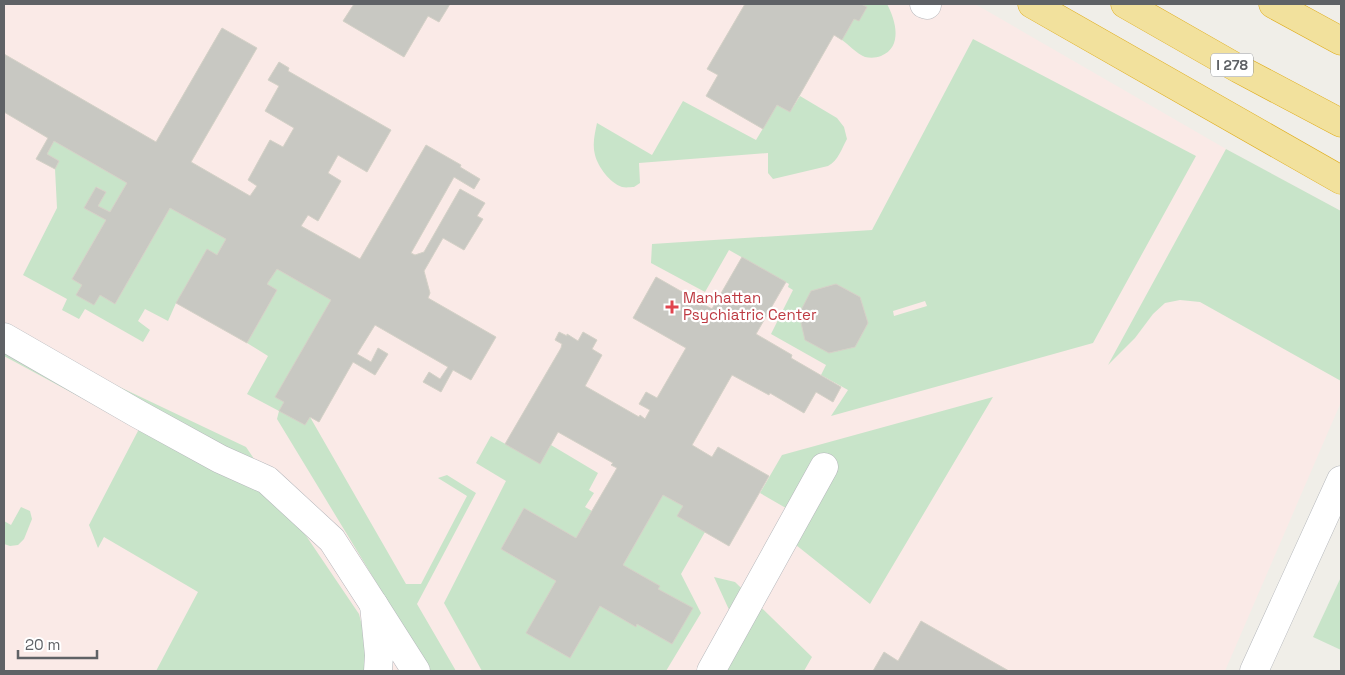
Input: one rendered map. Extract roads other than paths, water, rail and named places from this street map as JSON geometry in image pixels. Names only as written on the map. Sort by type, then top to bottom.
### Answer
[{"type":"highway","points":[[1032,4],[1341,180]]},
{"type":"highway","name":"I 278","points":[[1125,4],[1238,69],[1341,123]]},
{"type":"highway","points":[[1273,4],[1341,41]]},
{"type":"street","points":[[4,337],[138,414],[220,458],[267,480],[332,540],[416,671]]},
{"type":"street","points":[[712,671],[824,467]]},
{"type":"street","points":[[1254,671],[1341,480]]},
{"type":"street","points":[[374,604],[379,656],[378,671]]},
{"type":"place","name":"Manhattan Psychiatric Center","points":[[672,307]]}]
